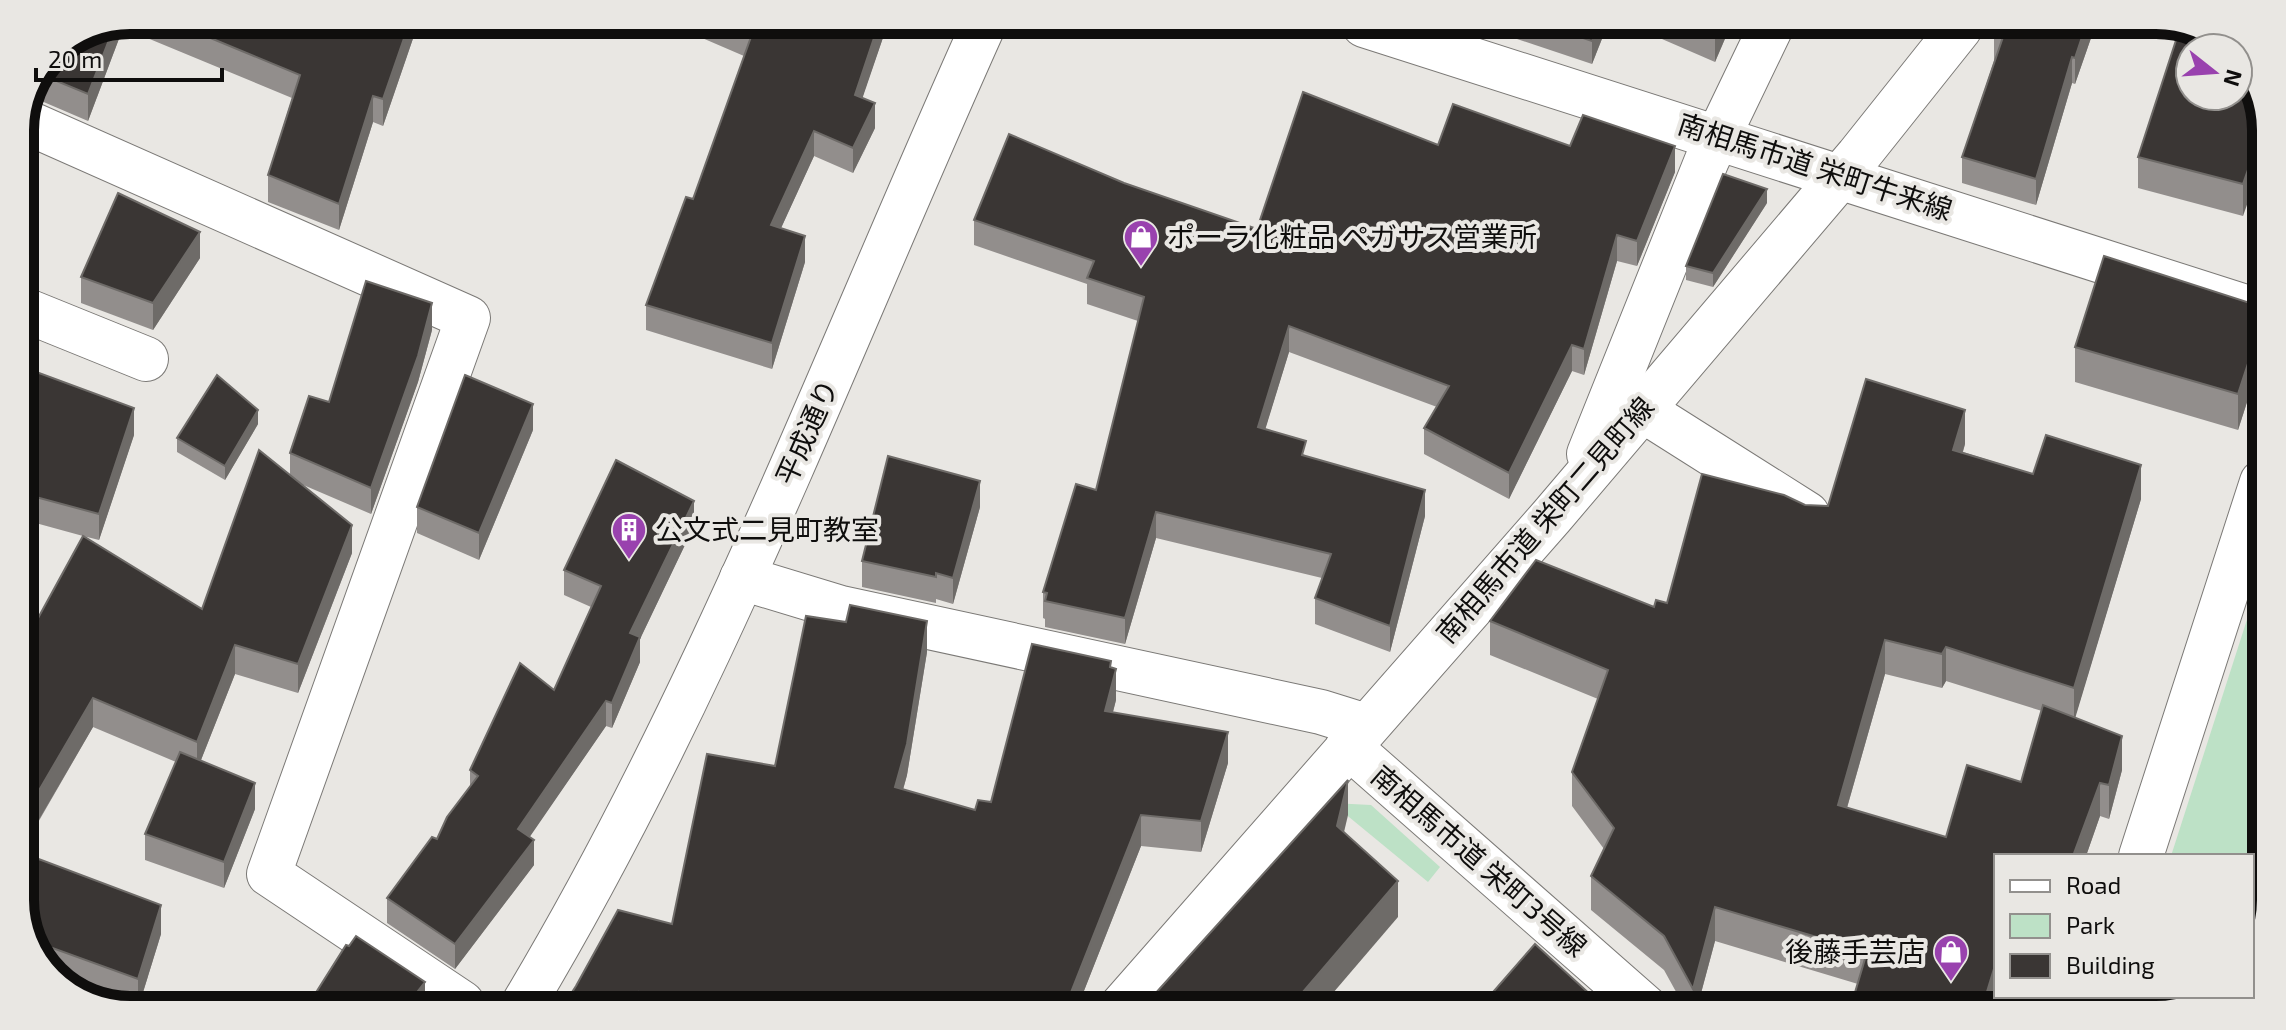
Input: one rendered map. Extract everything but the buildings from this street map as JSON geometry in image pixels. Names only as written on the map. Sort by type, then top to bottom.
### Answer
[{"type":"street","name":"平成通り","points":[[528,996],[632,812],[689,699],[980,34]]},
{"type":"street","name":"南相馬市道 栄町牛来線","points":[[1393,34],[2252,309]]},
{"type":"street","points":[[1578,482],[1635,332],[1719,137],[1768,34]]},
{"type":"street","name":"南相馬市道 栄町二見町線","points":[[1131,996],[1316,788],[1357,736],[1841,176],[1955,34]]},
{"type":"street","points":[[34,125],[468,318],[269,874],[452,996]]},
{"type":"street","points":[[34,314],[146,359]]},
{"type":"street","points":[[1641,409],[1807,514]]},
{"type":"street","points":[[2142,854],[2252,513]]},
{"type":"street","points":[[742,578],[841,608],[1321,712],[1357,736]]},
{"type":"street","name":"南相馬市道 栄町3号線","points":[[1357,736],[1633,996]]},
{"type":"green space","points":[[2252,604],[2252,854],[2172,854]]},
{"type":"green space","points":[[1332,803],[1371,805],[1440,867],[1428,882]]},
{"type":"place","name":"ポーラ化粧品 ペガサス営業所","points":[[1141,268]]},
{"type":"place","name":"公文式二見町教室","points":[[629,561]]},
{"type":"place","name":"後藤手芸店","points":[[1951,983]]}]
